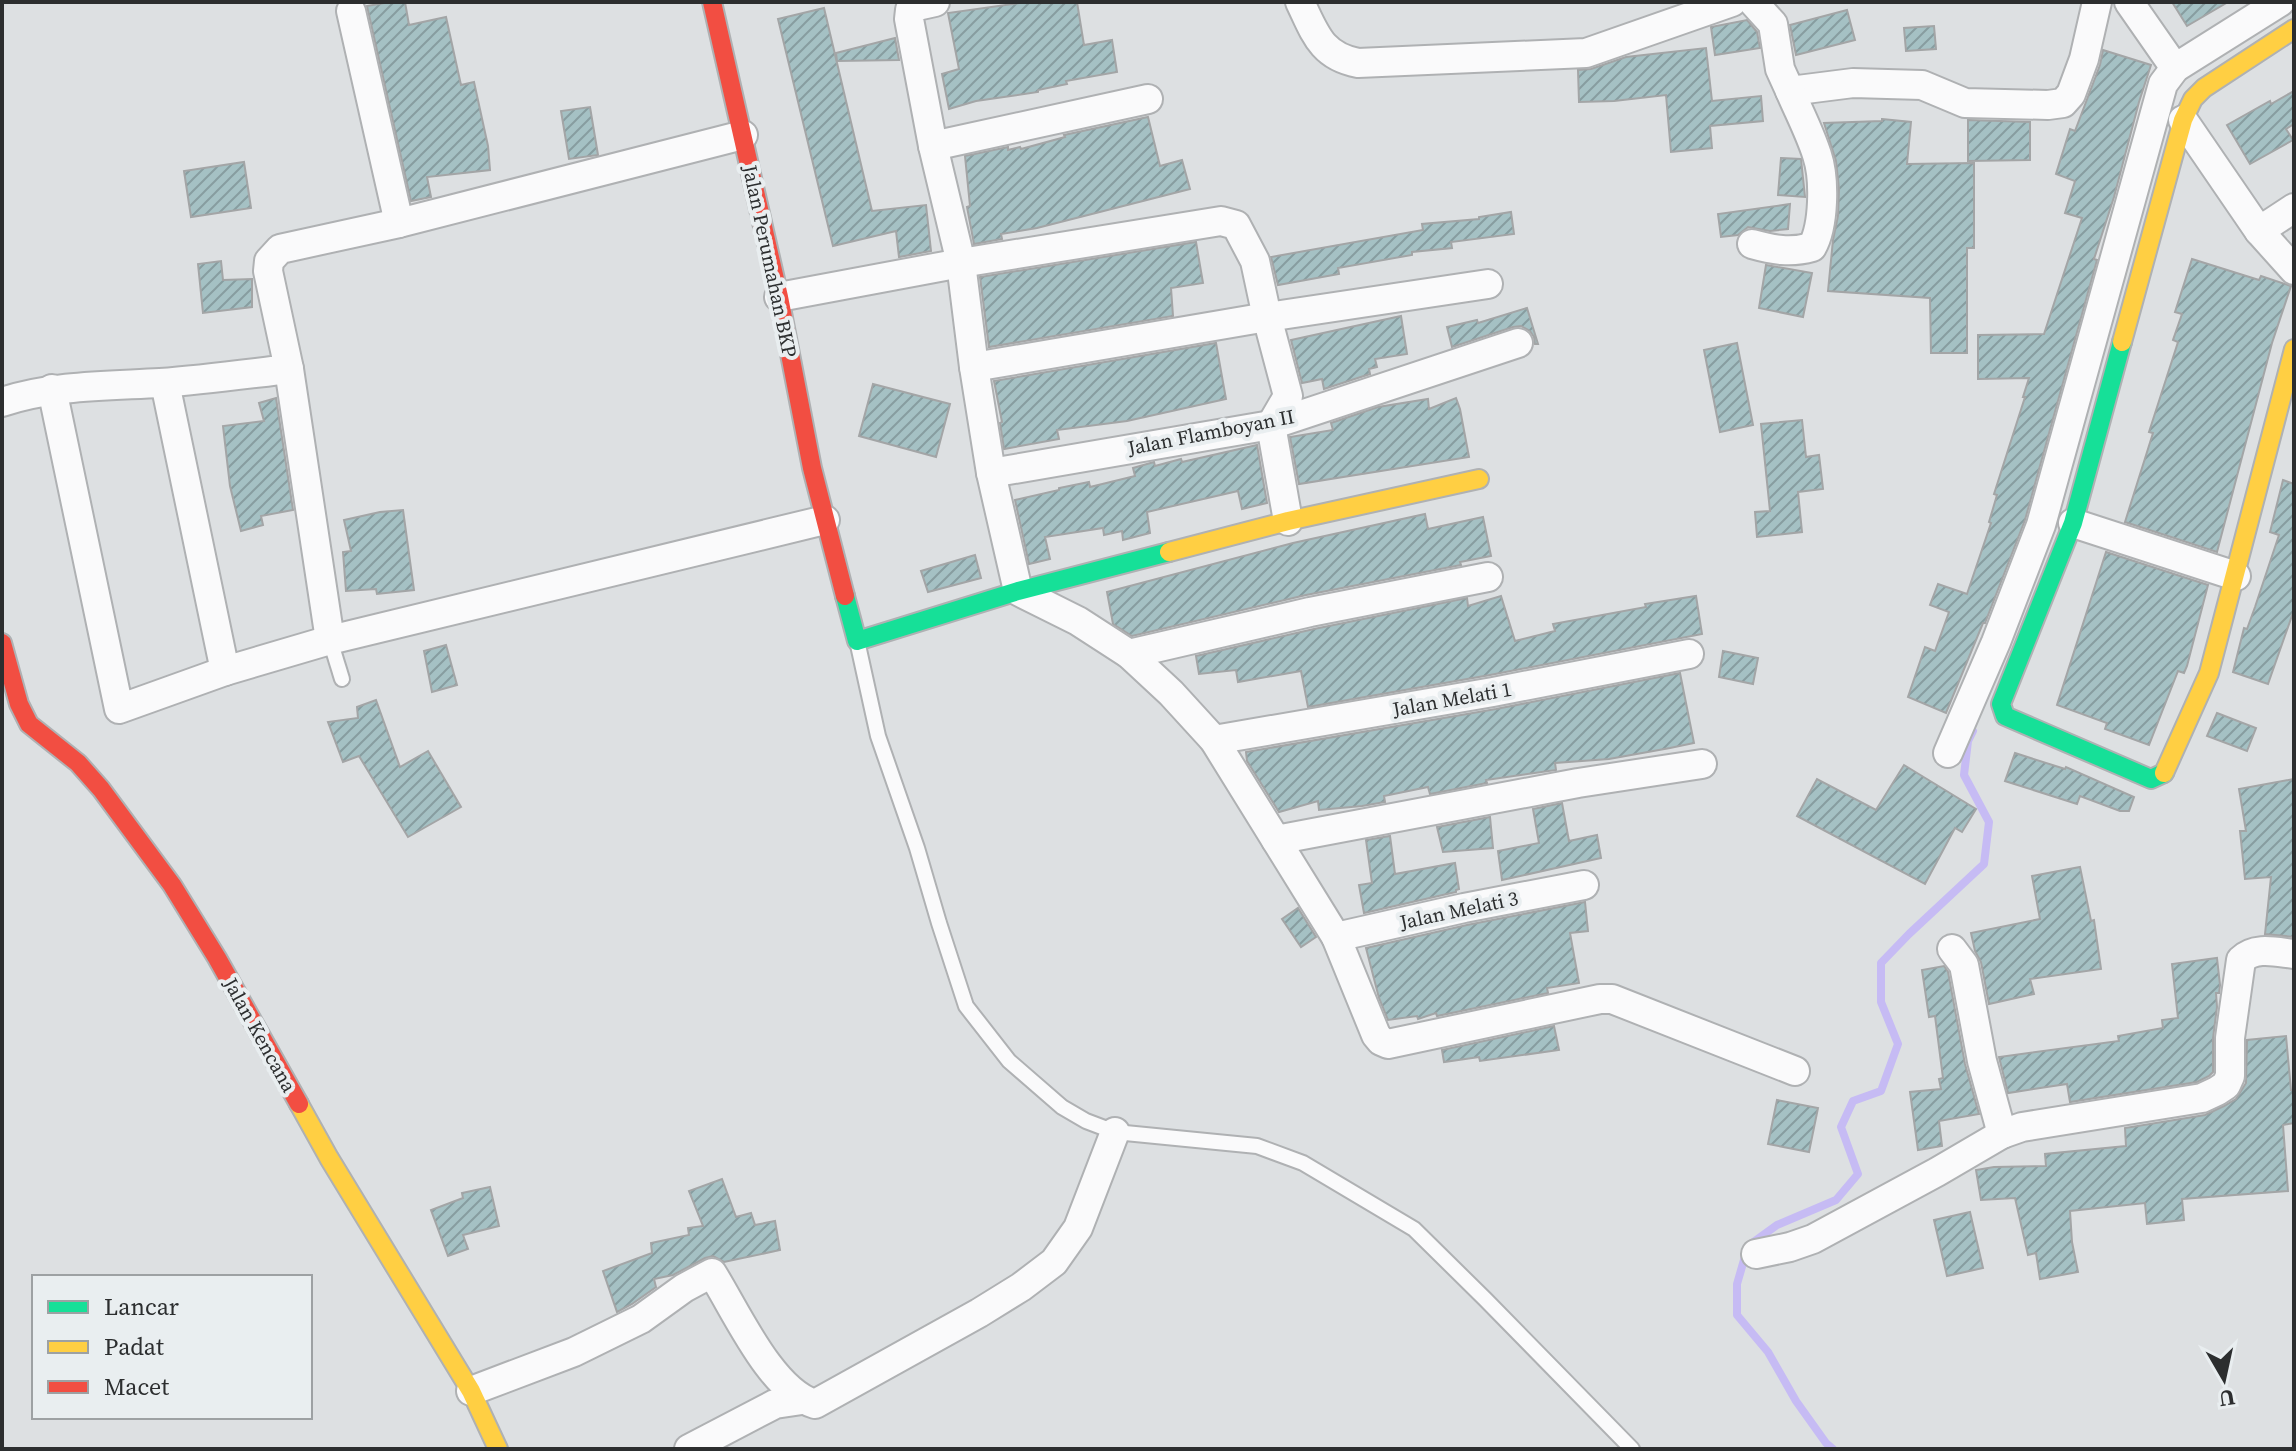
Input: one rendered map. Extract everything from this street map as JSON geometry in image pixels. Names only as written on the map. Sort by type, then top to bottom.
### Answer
[{"type":"street","name":"Jalan Perumahan BKP","points":[[712,2],[779,297],[812,468],[857,641]]},
{"type":"street","points":[[935,2],[910,10],[909,19],[933,146],[961,263],[991,473],[1018,591]]},
{"type":"street","points":[[1300,2],[1327,50],[1341,59],[1358,63],[1586,53],[1732,2]]},
{"type":"street","points":[[1752,244],[1797,252],[1812,247],[1818,237],[1822,203],[1818,158],[1780,69],[1773,24],[1753,2]]},
{"type":"street","points":[[1790,91],[1853,83],[1922,85],[1965,103],[2063,103],[2071,94],[2084,59],[2097,2]]},
{"type":"street","points":[[2129,2],[2175,68]]},
{"type":"street","points":[[1948,753],[1996,642],[2041,525],[2163,84],[2175,68],[2276,3]]},
{"type":"street","points":[[351,11],[399,223]]},
{"type":"street","points":[[2294,29],[2204,88],[2193,99],[2183,120],[2073,523],[2001,704],[2005,716],[2151,779],[2167,771],[2209,673],[2236,576],[2282,442],[2294,349]]},
{"type":"street","points":[[933,146],[1148,99]]},
{"type":"street","points":[[2183,120],[2259,231],[2294,270]]},
{"type":"street","points":[[330,640],[289,369],[268,271],[273,256],[280,249],[399,223],[743,135]]},
{"type":"street","points":[[2259,231],[2294,208]]},
{"type":"street","points":[[779,297],[961,263],[1221,221],[1236,225],[1255,261],[1288,396],[1271,425],[1288,521]]},
{"type":"street","points":[[974,367],[1267,317],[1488,284]]},
{"type":"street","name":"Jalan Flamboyan II","points":[[991,473],[1271,425],[1518,343]]},
{"type":"street","points":[[2,402],[52,389],[165,383],[289,369]]},
{"type":"street","points":[[165,383],[225,671]]},
{"type":"street","points":[[52,389],[119,709],[225,671],[330,640],[825,520]]},
{"type":"street","points":[[857,641],[1018,591],[1288,521],[1479,479]]},
{"type":"street","points":[[2073,523],[2236,576]]},
{"type":"street","points":[[1129,654],[1310,612],[1488,577]]},
{"type":"street","points":[[1018,591],[1078,621],[1129,654],[1171,693],[1214,740],[1336,937],[1381,1041],[1388,1044],[1612,999],[1795,1071]]},
{"type":"street","name":"Jalan Kencana","points":[[2,643],[19,704],[29,724],[78,763],[172,885],[217,958],[329,1158],[471,1391],[498,1449]]},
{"type":"street","name":"Jalan Melati 1","points":[[1214,740],[1493,692],[1689,654]]},
{"type":"street","points":[[1276,840],[1578,783],[1702,764]]},
{"type":"street","name":"Jalan Melati 3","points":[[1336,937],[1584,885]]},
{"type":"street","points":[[1952,949],[1964,965],[1982,1061],[2002,1134]]},
{"type":"street","points":[[1756,1254],[1813,1239],[2002,1134],[2022,1127],[2202,1098],[2217,1091],[2226,1085],[2230,1076],[2230,1038],[2241,960],[2255,952],[2294,954]]},
{"type":"street","points":[[471,1391],[574,1352],[641,1319],[684,1288],[712,1273],[744,1331],[781,1382],[802,1400],[815,1404],[979,1313],[1054,1262],[1078,1228],[1115,1132]]},
{"type":"street","points":[[689,1449],[775,1404],[802,1400]]},
{"type":"lane","points":[[330,640],[342,679]]},
{"type":"lane","points":[[857,641],[878,736],[966,1006],[1009,1061],[1062,1107],[1086,1121],[1115,1132],[1257,1146],[1303,1163],[1414,1229],[1632,1449]]},
{"type":"building","points":[[405,2],[409,25],[446,17],[461,85],[474,82],[488,146],[490,170],[427,177],[431,197],[411,201],[367,6]]},
{"type":"building","points":[[1027,2],[1077,2],[1084,45],[1112,40],[1117,72],[1066,81],[1067,84],[1038,92],[976,101],[949,109],[942,74],[959,69],[948,13]]},
{"type":"building","points":[[2172,2],[2228,2],[2187,26]]},
{"type":"building","points":[[824,8],[872,211],[926,205],[931,251],[899,257],[896,231],[833,246],[778,19]]},
{"type":"building","points":[[1847,10],[1855,40],[1796,55],[1790,25]]},
{"type":"building","points":[[1747,20],[1757,32],[1760,48],[1715,55],[1711,27]]},
{"type":"building","points":[[1934,26],[1936,49],[1906,51],[1904,28]]},
{"type":"building","points":[[895,38],[899,60],[837,61],[836,53]]},
{"type":"building","points":[[1706,48],[1712,101],[1761,96],[1763,121],[1710,126],[1712,148],[1671,152],[1666,95],[1579,102],[1578,70],[1591,69],[1626,57]]},
{"type":"building","points":[[2103,50],[2151,65],[2094,259],[2097,260],[2025,520],[1946,713],[1908,697],[1925,647],[1935,651],[1949,612],[1930,605],[1938,584],[1967,594],[1991,523],[1997,495],[1994,494],[2029,378],[1978,379],[1978,335],[2044,334],[2082,218],[2065,213],[2075,181],[2056,174],[2070,129],[2075,131]]},
{"type":"building","points":[[2294,91],[2294,124],[2286,129],[2293,140],[2250,164],[2227,125]]},
{"type":"building","points":[[590,107],[598,155],[569,159],[561,111]]},
{"type":"building","points":[[1148,117],[1160,166],[1182,160],[1190,189],[1037,228],[1001,234],[1002,239],[974,244],[967,207],[970,206],[965,156],[1008,147],[1008,150],[1021,149],[1064,135]]},
{"type":"building","points":[[1882,119],[1911,122],[1907,164],[1974,163],[1974,248],[1967,248],[1967,353],[1931,353],[1930,298],[1828,291],[1839,189],[1836,161],[1824,123]]},
{"type":"building","points":[[1968,120],[2030,122],[2030,160],[1968,161]]},
{"type":"building","points":[[1781,158],[1801,159],[1805,197],[1778,195]]},
{"type":"building","points":[[244,162],[251,208],[191,217],[184,171]]},
{"type":"building","points":[[1790,204],[1788,229],[1770,231],[1748,227],[1738,235],[1721,237],[1718,214]]},
{"type":"building","points":[[1511,212],[1514,234],[1451,242],[1452,248],[1412,252],[1412,255],[1338,268],[1339,274],[1278,285],[1271,257],[1423,230],[1422,224],[1479,219]]},
{"type":"building","points":[[1196,242],[1203,283],[1171,288],[1173,316],[989,347],[980,277]]},
{"type":"building","points":[[2192,259],[2259,280],[2261,276],[2291,286],[2272,343],[2217,552],[2125,522],[2178,342],[2173,340],[2182,314],[2175,312]]},
{"type":"building","points":[[221,261],[223,280],[252,279],[252,307],[203,313],[198,264]]},
{"type":"building","points":[[1766,265],[1812,273],[1803,317],[1759,308]]},
{"type":"building","points":[[1527,308],[1538,344],[1535,344],[1530,331],[1521,326],[1452,347],[1447,327],[1477,320],[1478,323]]},
{"type":"building","points":[[1401,316],[1407,354],[1375,359],[1377,367],[1369,369],[1370,374],[1324,389],[1322,379],[1302,383],[1291,340]]},
{"type":"building","points":[[1216,343],[1226,399],[1127,421],[1057,430],[1059,439],[1004,449],[994,381]]},
{"type":"building","points":[[1737,343],[1753,425],[1720,432],[1704,350]]},
{"type":"building","points":[[873,384],[950,404],[936,457],[859,436]]},
{"type":"building","points":[[276,398],[293,510],[261,516],[263,525],[241,531],[230,486],[223,426],[264,421],[259,403]]},
{"type":"building","points":[[1456,398],[1469,457],[1299,484],[1290,437],[1333,430],[1331,423],[1378,407],[1428,399],[1429,409]]},
{"type":"building","points":[[1802,420],[1806,457],[1819,455],[1823,489],[1798,492],[1802,532],[1757,537],[1755,512],[1770,511],[1761,424]]},
{"type":"building","points":[[1257,445],[1267,503],[1242,509],[1238,491],[1147,512],[1150,533],[1123,540],[1122,531],[1104,535],[1103,528],[1045,537],[1050,559],[1029,564],[1015,500],[1089,482],[1090,487],[1135,476],[1133,468],[1154,462],[1155,466],[1181,459],[1182,462]]},
{"type":"building","points":[[2283,480],[2294,484],[2294,610],[2268,684],[2233,672],[2244,628],[2247,629],[2279,535],[2270,532]]},
{"type":"building","points":[[403,510],[414,590],[377,594],[376,589],[346,591],[343,552],[351,551],[344,520]]},
{"type":"building","points":[[1425,514],[1428,529],[1483,517],[1491,556],[1132,636],[1113,624],[1107,592],[1293,543]]},
{"type":"building","points":[[2106,552],[2208,585],[2187,666],[2184,673],[2178,671],[2149,745],[2105,729],[2107,723],[2057,705]]},
{"type":"building","points":[[975,555],[981,578],[928,592],[921,571]]},
{"type":"building","points":[[1501,596],[1515,641],[1555,631],[1553,624],[1696,596],[1702,634],[1308,707],[1301,671],[1238,682],[1236,670],[1199,674],[1196,656],[1467,598],[1468,606]]},
{"type":"building","points":[[446,645],[457,685],[432,692],[424,651]]},
{"type":"building","points":[[1723,651],[1758,658],[1753,684],[1719,677]]},
{"type":"building","points":[[1680,673],[1694,743],[1670,748],[1609,759],[1555,763],[1556,770],[1486,780],[1487,783],[1430,794],[1428,787],[1384,796],[1385,802],[1362,806],[1319,810],[1318,801],[1279,812],[1247,761],[1246,752],[1496,709]]},
{"type":"building","points":[[376,700],[400,767],[428,751],[461,807],[408,837],[359,756],[343,762],[328,722],[358,718],[357,707]]},
{"type":"building","points":[[2217,713],[2256,728],[2247,751],[2207,736]]},
{"type":"building","points":[[2015,753],[2066,767],[2134,797],[2129,811],[2120,811],[2080,796],[2077,804],[2005,781]]},
{"type":"building","points":[[1904,765],[1976,809],[1962,832],[1955,828],[1925,884],[1797,816],[1817,779],[1876,810]]},
{"type":"building","points":[[2294,779],[2294,937],[2265,934],[2271,877],[2245,879],[2240,831],[2246,831],[2239,789]]},
{"type":"building","points":[[1562,803],[1569,841],[1597,835],[1601,858],[1502,880],[1498,851],[1539,843],[1533,809]]},
{"type":"building","points":[[1490,817],[1493,848],[1443,852],[1437,827]]},
{"type":"building","points":[[1390,836],[1395,874],[1455,863],[1459,889],[1364,913],[1359,885],[1372,883],[1366,840]]},
{"type":"building","points":[[2080,867],[2091,921],[2094,920],[2101,969],[2030,979],[2034,994],[1989,1004],[1981,962],[1971,933],[2040,919],[2032,876]]},
{"type":"building","points":[[1585,902],[1588,931],[1570,933],[1579,983],[1547,988],[1548,993],[1437,1016],[1436,1013],[1418,1019],[1417,1016],[1388,1020],[1366,948]]},
{"type":"building","points":[[1298,908],[1316,937],[1301,947],[1282,919]]},
{"type":"building","points":[[2217,958],[2220,985],[2219,993],[2216,993],[2213,1072],[2209,1076],[2197,1082],[2070,1102],[2067,1084],[2008,1093],[1999,1057],[2119,1041],[2118,1036],[2163,1028],[2162,1020],[2178,1018],[2172,964]]},
{"type":"building","points":[[1944,966],[1948,972],[1965,1064],[1979,1114],[1939,1121],[1942,1146],[1918,1150],[1910,1092],[1941,1089],[1939,1079],[1943,1078],[1935,1016],[1929,1017],[1922,970]]},
{"type":"building","points":[[1554,1026],[1559,1050],[1480,1061],[1479,1057],[1444,1062],[1442,1050]]},
{"type":"building","points":[[2286,1036],[2291,1090],[2294,1090],[2294,1123],[2283,1125],[2288,1191],[2182,1199],[2184,1220],[2147,1224],[2145,1203],[2070,1211],[2078,1272],[2040,1279],[2036,1253],[2028,1255],[2015,1198],[1981,1200],[1976,1170],[2046,1166],[2045,1154],[2126,1146],[2125,1128],[2205,1115],[2224,1106],[2236,1099],[2246,1083],[2247,1040]]},
{"type":"building","points":[[1777,1100],[1818,1108],[1809,1152],[1768,1144]]},
{"type":"building","points":[[722,1179],[736,1217],[751,1213],[755,1225],[775,1221],[780,1250],[724,1262],[713,1256],[705,1258],[673,1275],[654,1279],[656,1287],[617,1312],[603,1271],[652,1253],[651,1243],[689,1235],[688,1228],[703,1226],[689,1191]]},
{"type":"building","points":[[490,1187],[499,1226],[463,1235],[468,1249],[448,1256],[431,1210],[463,1198],[462,1193]]},
{"type":"building","points":[[1970,1212],[1983,1268],[1947,1276],[1934,1220]]},
{"type":"waterway","points":[[1833,1449],[1796,1401],[1768,1352],[1737,1315],[1737,1284],[1748,1246],[1777,1225],[1836,1200],[1858,1174],[1841,1127],[1853,1101],[1881,1091],[1898,1044],[1881,1002],[1881,963],[1984,864],[1989,822],[1964,775],[1968,741],[1973,731]]},
{"type":"traffic: fast","points":[[2122,342],[2073,523],[2001,704],[2005,716],[2151,779],[2164,773]]},
{"type":"traffic: fast","points":[[845,596],[857,641],[1018,591],[1169,552]]},
{"type":"traffic: slow","points":[[2122,342],[2183,120],[2193,99],[2204,88],[2294,29]]},
{"type":"traffic: slow","points":[[2164,773],[2209,673],[2294,349]]},
{"type":"traffic: slow","points":[[1169,552],[1288,521],[1479,479]]},
{"type":"traffic: slow","points":[[299,1104],[471,1391],[498,1449]]},
{"type":"traffic: jam","points":[[712,2],[779,297],[812,468],[845,596]]},
{"type":"traffic: jam","points":[[2,643],[19,704],[29,724],[78,763],[172,885],[299,1104]]}]
